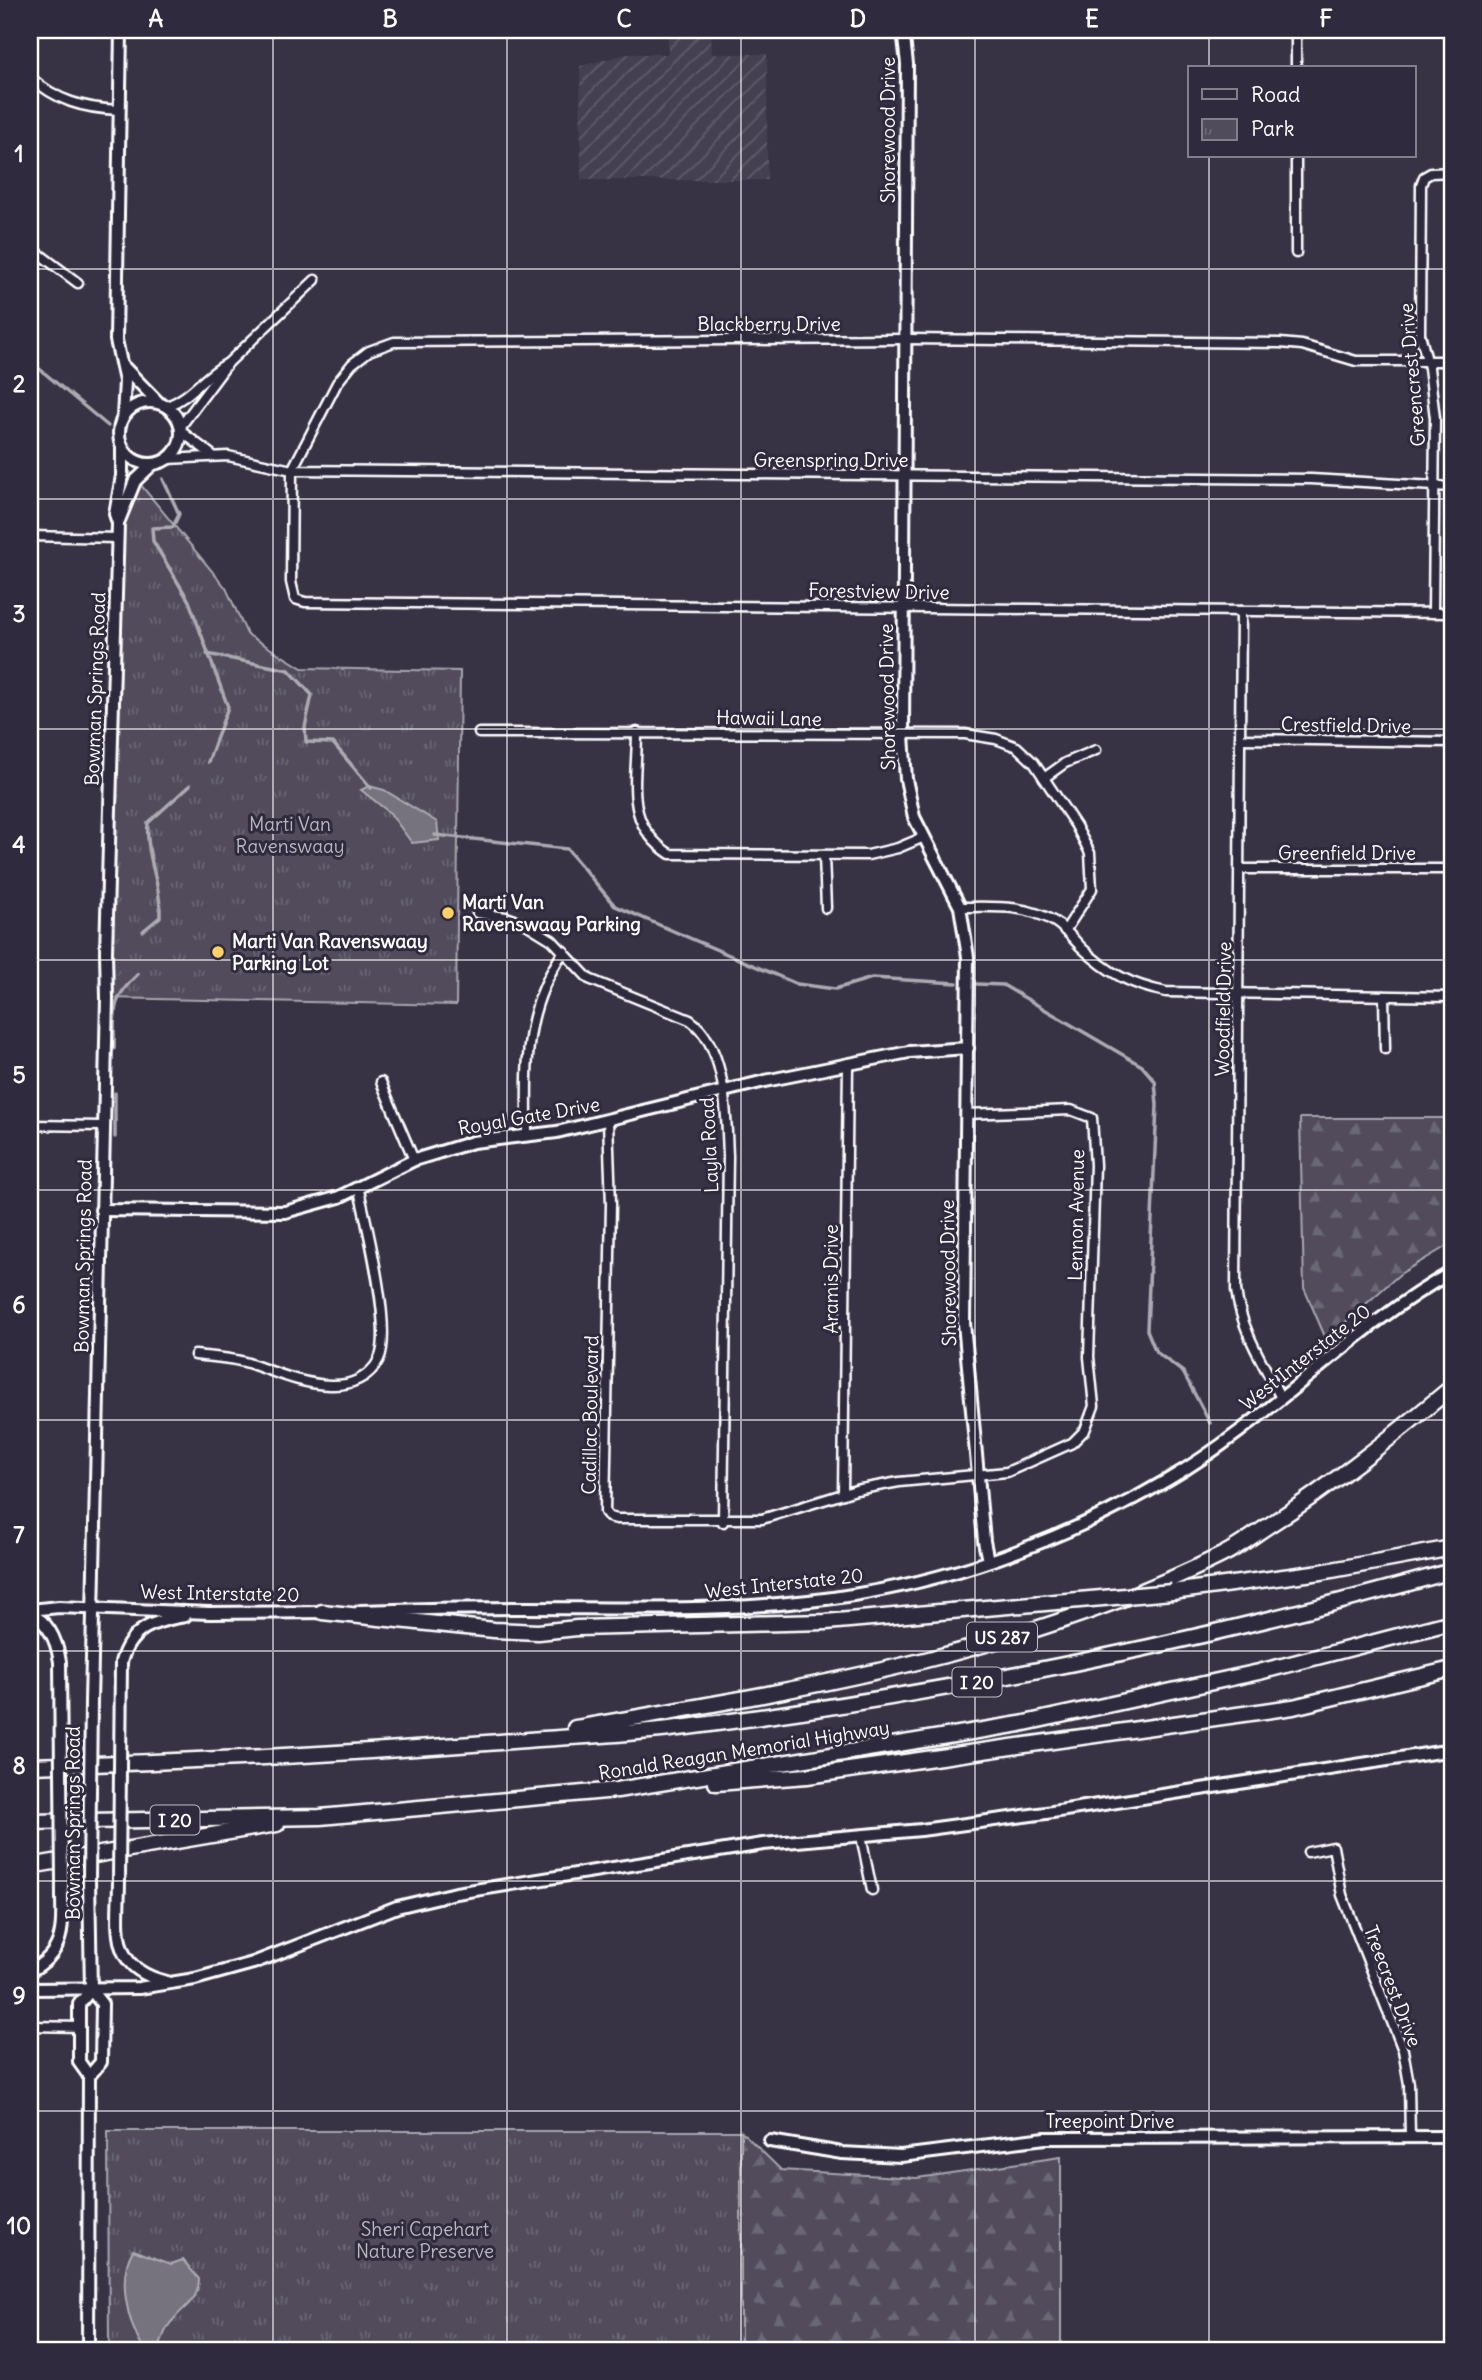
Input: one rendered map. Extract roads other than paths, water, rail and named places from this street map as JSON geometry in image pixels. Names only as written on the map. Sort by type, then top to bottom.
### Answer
[{"type":"highway","name":"US 287","points":[[492,1742],[721,1704],[927,1659],[1109,1606],[1224,1554],[1320,1492],[1452,1387]]},
{"type":"highway","points":[[322,1612],[538,1632],[577,1628],[826,1622],[1172,1592],[1321,1572],[1452,1548]]},
{"type":"highway","name":"Ronald Reagan Memorial Highway","points":[[30,1766],[254,1759],[683,1728],[972,1683],[1198,1636],[1452,1570]]},
{"type":"highway","name":"Ronald Reagan Memorial Highway","points":[[30,1822],[320,1817],[617,1790],[1020,1724],[1259,1672],[1452,1622]]},
{"type":"highway","points":[[617,1790],[807,1776],[1179,1724],[1293,1707],[1452,1669]]},
{"type":"highway","points":[[30,1866],[320,1817]]},
{"type":"street","points":[[121,30],[116,340],[125,395],[120,426],[122,446],[136,461],[153,464],[167,459],[175,452],[181,429],[228,363],[315,280]]},
{"type":"street","name":"Shorewood Drive","points":[[903,30],[907,64],[902,735],[912,804],[924,837],[960,908],[968,957],[964,1323],[988,1561]]},
{"type":"street","points":[[1296,30],[1296,66]]},
{"type":"street","points":[[30,77],[60,99],[79,107],[118,110]]},
{"type":"street","points":[[1296,158],[1296,253]]},
{"type":"street","name":"Greencrest Drive","points":[[1433,613],[1435,418],[1427,360],[1420,334],[1424,177],[1431,173],[1452,172]]},
{"type":"street","points":[[30,247],[78,283]]},
{"type":"street","name":"Blackberry Drive","points":[[305,602],[292,595],[292,470],[337,383],[352,364],[369,351],[394,342],[906,339],[1280,343],[1302,345],[1356,360],[1452,361]]},
{"type":"street","points":[[120,361],[136,383],[174,413],[181,429]]},
{"type":"street","points":[[123,417],[138,404],[162,404],[187,398],[215,369],[228,363]]},
{"type":"street","name":"Greenspring Drive","points":[[181,429],[212,455]]},
{"type":"street","name":"Bowman Springs Road","points":[[118,523],[114,514],[122,476],[122,446]]},
{"type":"street","name":"Greenspring Drive","points":[[167,459],[212,455],[292,470],[1311,480],[1452,487]]},
{"type":"street","name":"Bowman Springs Road","points":[[91,1990],[91,1608],[117,538],[118,523],[135,481],[153,464]]},
{"type":"street","points":[[30,536],[117,538]]},
{"type":"street","name":"Forestview Drive","points":[[305,602],[1452,613]]},
{"type":"street","name":"Woodfield Drive","points":[[1241,611],[1236,1290],[1238,1311],[1247,1334],[1282,1398]]},
{"type":"street","points":[[637,732],[639,824],[652,842],[670,854],[868,855],[898,848],[924,837]]},
{"type":"street","name":"Hawaii Lane","points":[[479,733],[965,734],[996,739],[1017,747],[1044,778],[1085,844],[1094,876],[1089,895],[1065,931]]},
{"type":"street","name":"Crestfield Drive","points":[[1240,739],[1452,741]]},
{"type":"street","points":[[1044,778],[1065,763],[1096,750]]},
{"type":"street","points":[[824,855],[826,908]]},
{"type":"street","name":"Greenfield Drive","points":[[1241,869],[1452,869]]},
{"type":"street","points":[[960,908],[1007,906],[1056,922],[1103,968],[1139,987],[1196,994],[1452,996]]},
{"type":"street","name":"Layla Road","points":[[477,913],[506,917],[526,924],[564,951],[589,979],[685,1017],[702,1029],[712,1048],[722,1093],[728,1156],[723,1522]]},
{"type":"street","points":[[527,1135],[530,1020],[550,972],[564,951]]},
{"type":"street","points":[[1384,996],[1385,1049]]},
{"type":"street","name":"Royal Gate Drive","points":[[101,1210],[285,1212],[339,1197],[414,1160],[473,1142],[608,1121],[848,1063],[909,1052],[968,1048]]},
{"type":"street","name":"Aramis Drive","points":[[843,1494],[848,1063]]},
{"type":"street","points":[[382,1082],[414,1160]]},
{"type":"street","name":"Lennon Avenue","points":[[966,1114],[1071,1110],[1092,1118],[1095,1165],[1089,1357],[1094,1406],[1085,1430],[1079,1436]]},
{"type":"street","name":"Cadillac Boulevard","points":[[608,1121],[611,1204],[605,1512],[610,1517],[723,1522],[762,1519],[843,1494],[899,1482],[978,1477],[1007,1472],[1047,1456],[1079,1436]]},
{"type":"street","points":[[30,1125],[102,1126]]},
{"type":"street","points":[[195,1355],[245,1362],[273,1373],[331,1385],[356,1382],[374,1368],[382,1349],[383,1328],[358,1186]]},
{"type":"street","name":"West Interstate 20","points":[[30,1612],[91,1608],[209,1613],[526,1608],[662,1610],[764,1606],[857,1595],[918,1582],[988,1561],[1076,1529],[1132,1500],[1230,1439],[1369,1328],[1452,1272]]},
{"type":"street","points":[[30,1612],[50,1629],[57,1644],[60,1662],[62,1881],[58,1949],[46,1962],[30,1971]]},
{"type":"street","points":[[172,1983],[142,1974],[124,1956],[119,1935],[121,1662],[132,1636],[146,1626],[209,1613]]},
{"type":"street","points":[[30,1989],[139,1988],[172,1983],[253,1963],[429,1898],[763,1844],[861,1836],[1046,1813],[1452,1751]]},
{"type":"street","points":[[861,1836],[872,1890]]},
{"type":"street","name":"Treecrest Drive","points":[[1308,1852],[1334,1847],[1342,1895],[1403,2050],[1409,2084],[1410,2137]]},
{"type":"street","points":[[88,2350],[89,2076],[79,2062],[79,2004],[91,1990]]},
{"type":"street","points":[[89,2076],[101,2062],[102,2004],[91,1990]]},
{"type":"street","points":[[30,2026],[79,2027]]},
{"type":"street","name":"Treepoint Drive","points":[[770,2141],[842,2153],[901,2156],[1045,2138],[1452,2137]]},
{"type":"waterway","points":[[30,361],[108,426]]},
{"type":"waterway","points":[[163,479],[179,514],[173,527],[152,528],[153,541],[189,601],[228,707],[208,762]]},
{"type":"waterway","points":[[207,654],[289,670],[312,695],[305,727],[306,742],[333,743],[371,788]]},
{"type":"waterway","points":[[143,931],[160,917],[148,823],[190,785]]},
{"type":"waterway","points":[[435,835],[567,849],[615,906],[797,984],[835,989],[872,978],[957,983]]},
{"type":"waterway","points":[[114,1049],[114,1016],[118,1000],[138,974]]},
{"type":"waterway","points":[[977,984],[1003,985],[1142,1066],[1155,1081],[1157,1105],[1147,1330],[1156,1352],[1183,1372],[1210,1423]]},
{"type":"waterway","points":[[115,1093],[115,1137]]},
{"type":"place","name":"Marti Van Ravenswaay Parking","points":[[448,913]]},
{"type":"place","name":"Marti Van Ravenswaay Parking Lot","points":[[218,952]]},
{"type":"park label","name":"Marti Van Ravenswaay","points":[[290,835]]},
{"type":"park label","name":"Sheri Capehart Nature Preserve","points":[[425,2240]]}]
